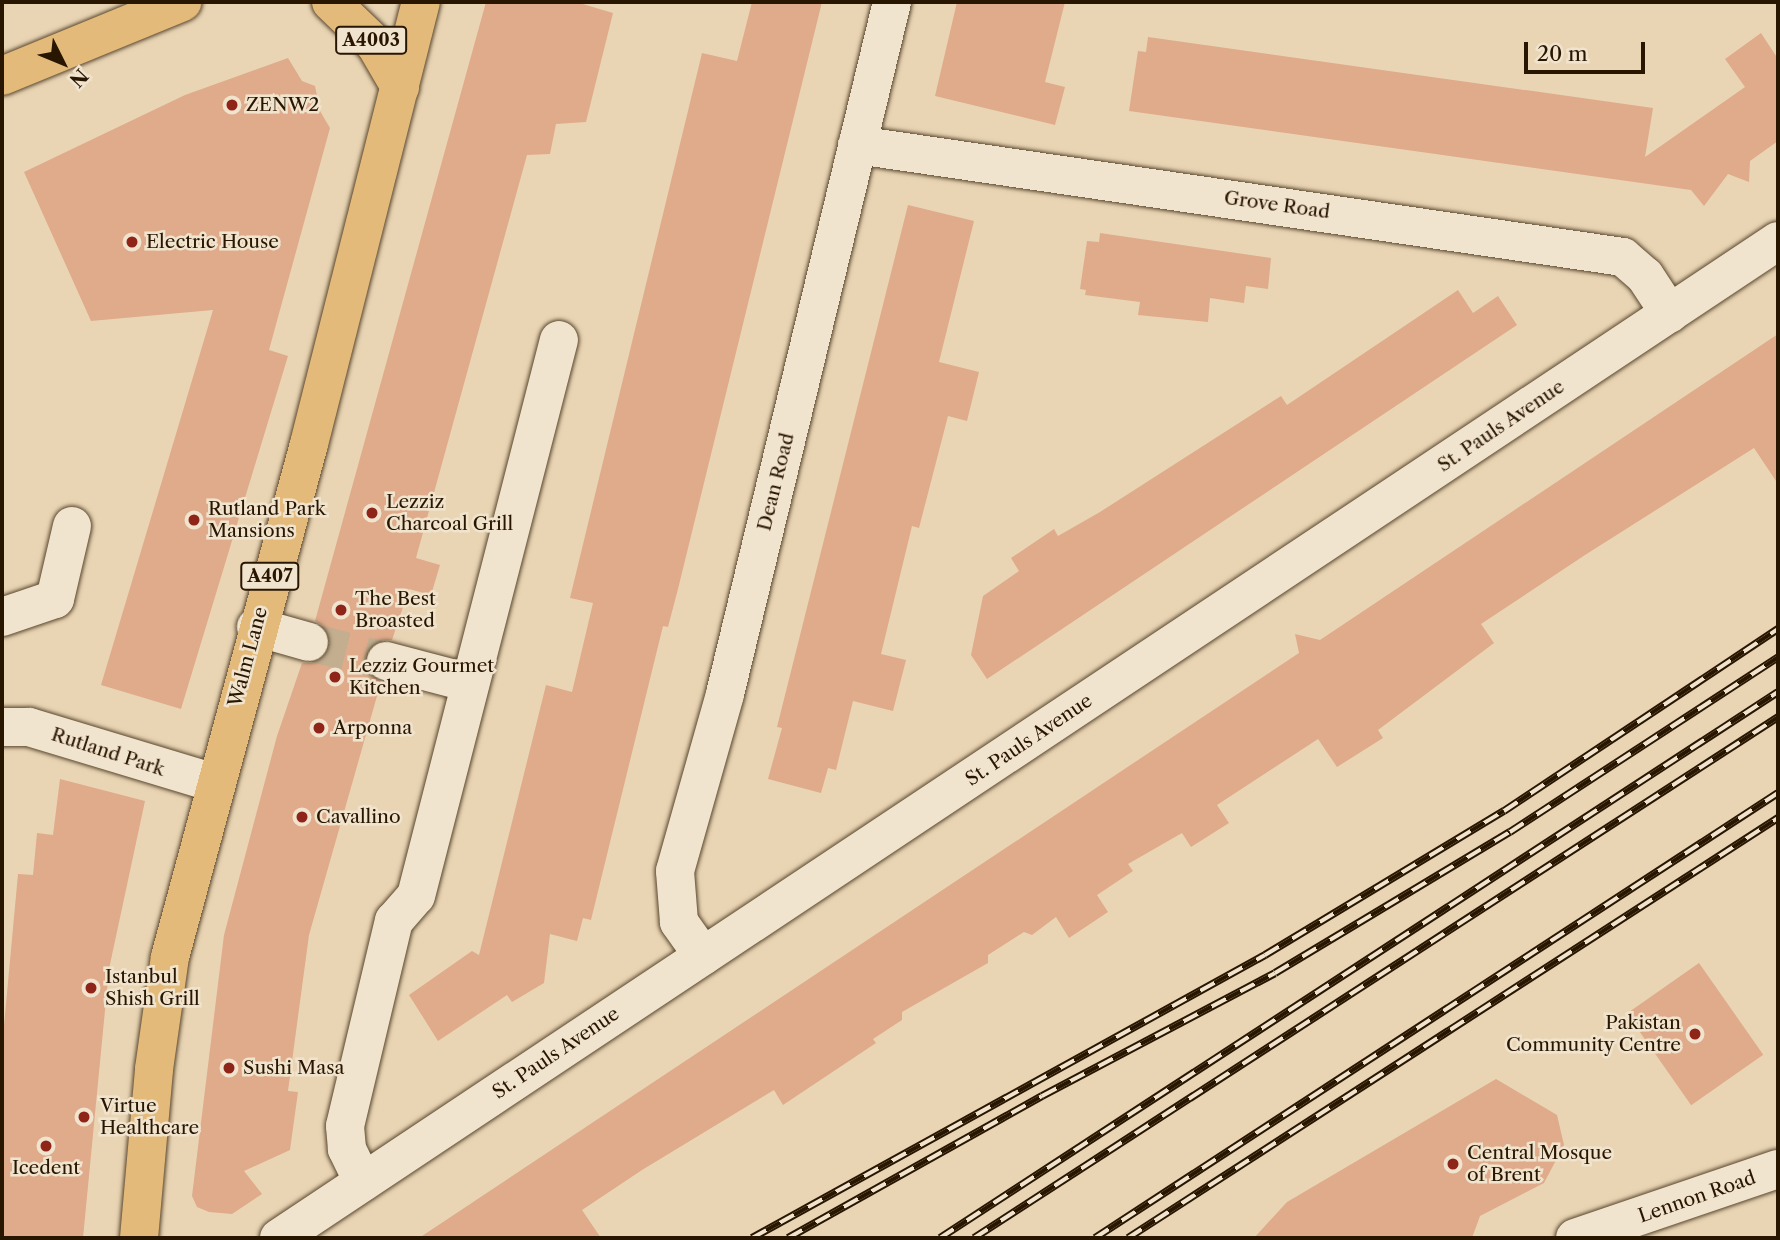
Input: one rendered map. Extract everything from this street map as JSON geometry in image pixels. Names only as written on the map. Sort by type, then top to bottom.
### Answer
[{"type":"main road","points":[[2,76],[182,2]]},
{"type":"main road","name":"A4003","points":[[331,2],[375,44],[400,87]]},
{"type":"main road","name":"Walm Lane","points":[[139,1238],[153,1069],[170,957],[256,627],[309,444],[421,2]]},
{"type":"street","name":"Dean Road","points":[[703,956],[679,922],[675,871],[725,694],[892,2]]},
{"type":"street","name":"Grove Road","points":[[857,145],[1623,257],[1645,276],[1670,314]]},
{"type":"street","name":"St. Pauls Avenue","points":[[279,1238],[1778,241]]},
{"type":"street","points":[[363,1182],[347,1149],[345,1126],[394,922],[416,896],[559,340]]},
{"type":"street","points":[[2,617],[55,599],[72,526]]},
{"type":"street","points":[[256,627],[309,642]]},
{"type":"street","points":[[386,661],[470,683]]},
{"type":"street","name":"Rutland Park","points":[[2,727],[29,727],[214,783]]},
{"type":"street","name":"Lennon Road","points":[[1575,1238],[1778,1169]]},
{"type":"building","points":[[486,2],[576,2],[613,13],[586,122],[556,124],[550,154],[527,155],[416,558],[440,565],[431,595],[409,589],[392,640],[380,640],[365,655],[365,667],[381,682],[309,935],[288,1091],[298,1092],[290,1150],[244,1171],[262,1194],[232,1214],[209,1212],[197,1207],[192,1196],[224,935],[277,736],[302,663],[315,663],[330,647],[325,627],[315,621]]},
{"type":"building","points":[[752,2],[822,2],[678,589],[668,627],[663,626],[591,920],[583,918],[577,941],[550,934],[544,983],[512,1002],[507,995],[438,1041],[409,995],[472,951],[479,955],[546,685],[572,692],[593,603],[570,598],[702,53],[737,61]]},
{"type":"building","points":[[957,2],[1065,2],[1045,82],[1065,87],[1055,125],[935,96]]},
{"type":"building","points":[[1761,33],[1778,59],[1778,141],[1750,161],[1749,182],[1728,174],[1704,206],[1691,190],[1129,111],[1138,51],[1146,52],[1148,37],[1653,108],[1645,157],[1745,87],[1725,59]]},
{"type":"building","points":[[288,58],[302,81],[315,86],[320,111],[330,128],[269,350],[288,356],[181,709],[101,685],[213,310],[91,321],[24,172],[185,95]]},
{"type":"building","points":[[908,205],[974,221],[939,362],[979,372],[967,421],[948,416],[919,528],[912,526],[881,654],[906,660],[893,711],[853,701],[836,770],[828,768],[821,793],[768,779],[782,728],[777,727]]},
{"type":"building","points":[[1100,233],[1271,258],[1268,289],[1246,286],[1244,303],[1210,298],[1208,322],[1138,315],[1140,302],[1085,295],[1086,290],[1080,289],[1087,241],[1099,242]]},
{"type":"building","points":[[1458,290],[1473,313],[1498,296],[1517,325],[987,679],[971,655],[983,596],[1019,571],[1011,558],[1054,529],[1058,536],[1100,512],[1281,396],[1287,405]]},
{"type":"building","points":[[1778,334],[1778,484],[1754,448],[1585,555],[1481,624],[1494,643],[1378,730],[1383,738],[1337,767],[1318,739],[1217,805],[1229,823],[1191,847],[1182,833],[1128,864],[1133,871],[1097,895],[1108,912],[1069,938],[1056,917],[1032,935],[1024,932],[988,955],[988,963],[902,1012],[902,1020],[873,1039],[876,1043],[783,1105],[774,1090],[642,1170],[582,1210],[601,1238],[419,1238],[1299,653],[1295,634],[1320,640]]},
{"type":"building","points":[[60,779],[145,801],[109,969],[83,1238],[2,1238],[2,1047],[18,874],[33,875],[37,833],[53,835]]},
{"type":"building","name":"Pakistan Community Centre","points":[[1699,963],[1763,1055],[1691,1105],[1627,1013]]},
{"type":"building","name":"Central Mosque of Brent","points":[[1496,1079],[1557,1115],[1564,1145],[1544,1183],[1480,1216],[1472,1238],[1254,1238],[1287,1202]]},
{"type":"tunnel","points":[[309,642],[386,661]]},
{"type":"railway","points":[[752,1238],[1265,955],[1504,811],[1778,629]]},
{"type":"railway","points":[[788,1238],[1042,1096],[1275,973],[1510,832],[1778,657]]},
{"type":"railway","points":[[940,1238],[1778,692]]},
{"type":"railway","points":[[974,1238],[1778,717]]},
{"type":"railway","points":[[1095,1238],[1778,793]]},
{"type":"railway","points":[[1128,1238],[1778,818]]},
{"type":"place","name":"ZENW2","points":[[232,105]]},
{"type":"place","name":"Electric House","points":[[132,242]]},
{"type":"place","name":"Lezziz Charcoal Grill","points":[[372,513]]},
{"type":"place","name":"Rutland Park Mansions","points":[[194,520]]},
{"type":"place","name":"The Best Broasted","points":[[341,610]]},
{"type":"place","name":"Lezziz Gourmet Kitchen","points":[[335,677]]},
{"type":"place","name":"Arponna","points":[[319,728]]},
{"type":"place","name":"Cavallino","points":[[302,817]]},
{"type":"place","name":"Istanbul Shish Grill","points":[[91,988]]},
{"type":"place","name":"Pakistan Community Centre","points":[[1695,1034]]},
{"type":"place","name":"Sushi Masa","points":[[229,1068]]},
{"type":"place","name":"Virtue Healthcare","points":[[84,1117]]},
{"type":"place","name":"Icedent","points":[[46,1146]]},
{"type":"place","name":"Central Mosque of Brent","points":[[1453,1164]]}]
